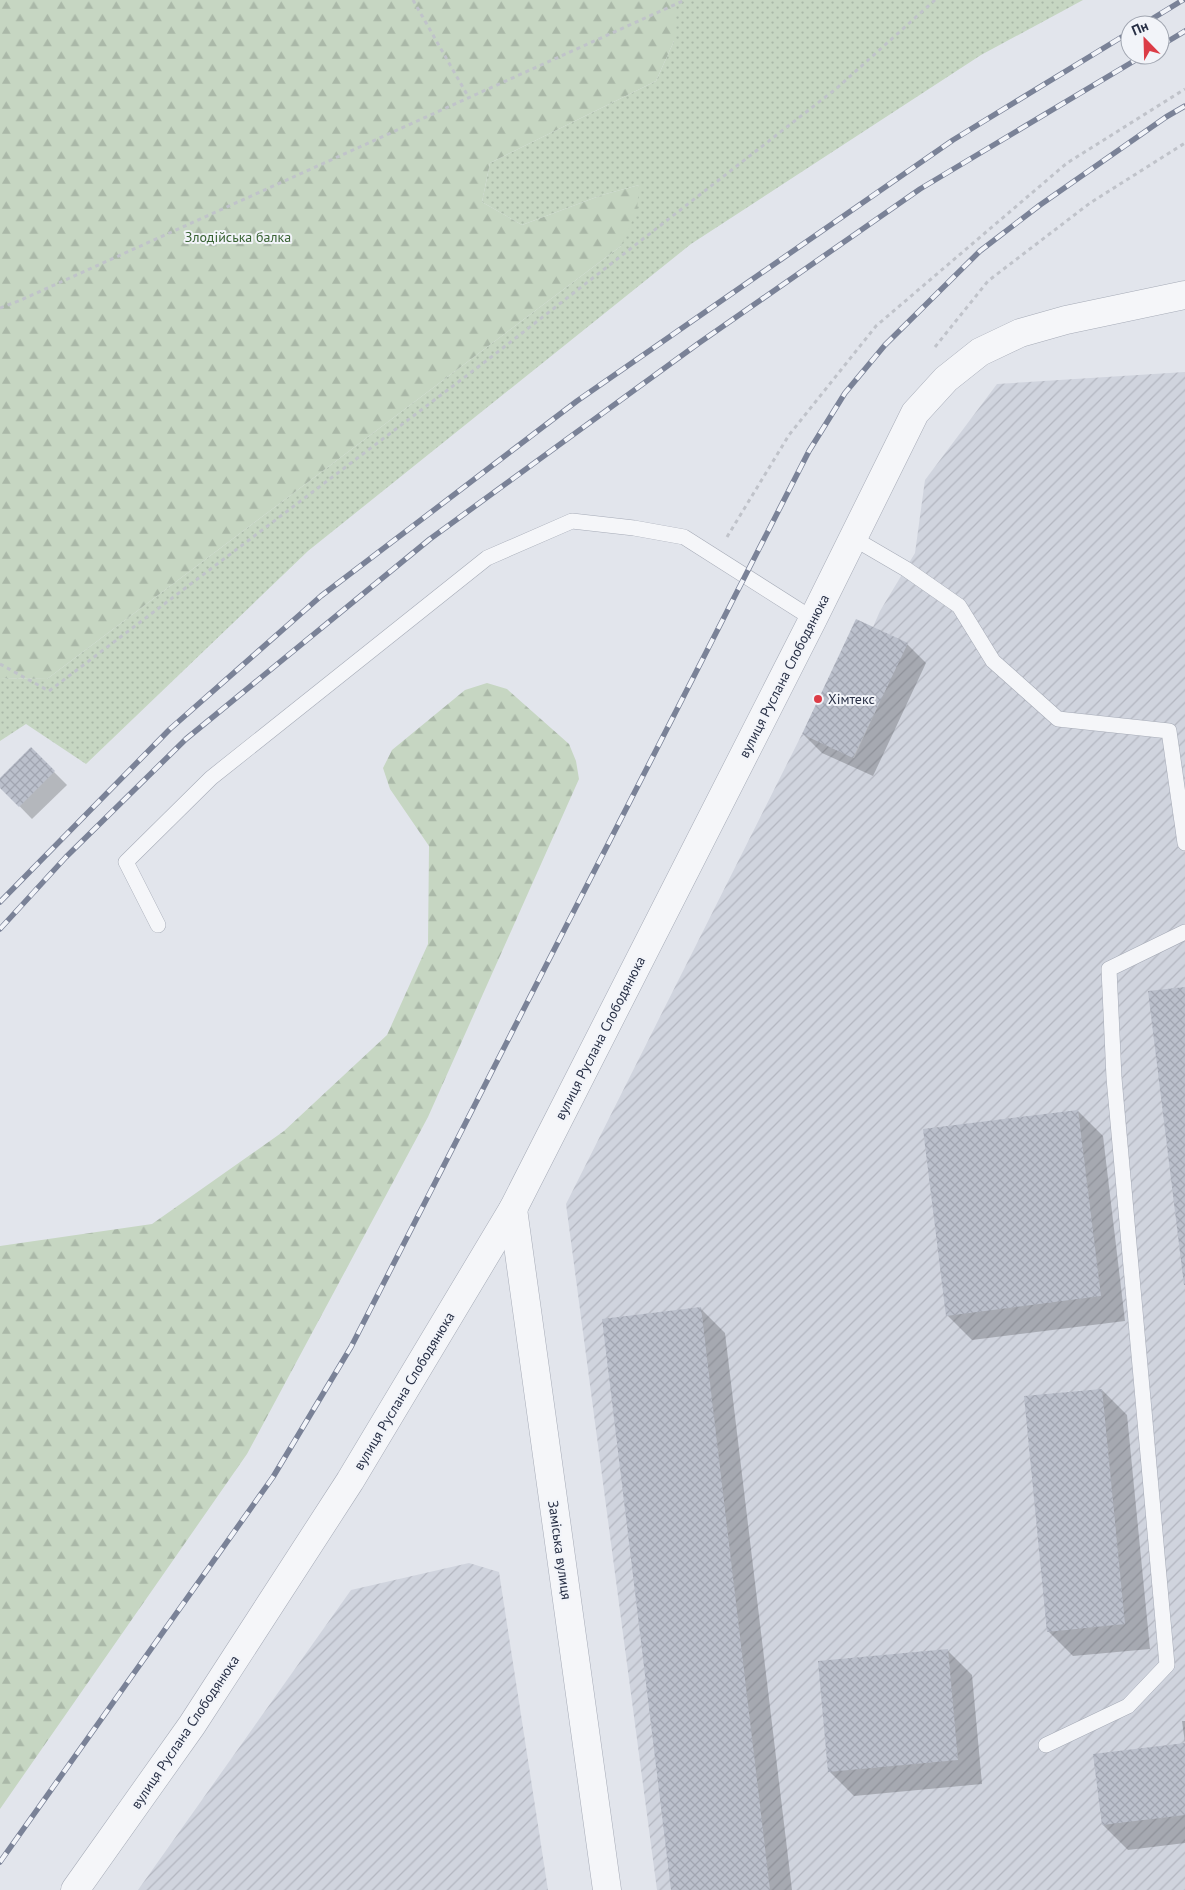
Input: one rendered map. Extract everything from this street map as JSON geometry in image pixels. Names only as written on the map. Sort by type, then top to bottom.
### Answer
[{"type":"street","name":"вулиця Руслана Слободянюка","points":[[76,1890],[192,1724],[350,1481],[513,1210],[916,413],[946,380],[980,352],[1020,333],[1066,320],[1185,294]]},
{"type":"street","name":"Заміська вулиця","points":[[513,1210],[607,1890]]},
{"type":"lane","points":[[158,924],[126,862],[211,778],[487,558],[572,521],[634,528],[684,537],[813,619]]},
{"type":"lane","points":[[853,538],[906,569],[958,606],[993,661],[1058,719],[1169,731],[1185,843]]},
{"type":"lane","points":[[1046,1745],[1128,1706],[1167,1665],[1114,1078],[1109,969],[1185,932]]},
{"type":"path","points":[[413,0],[469,98]]},
{"type":"path","points":[[0,308],[685,0]]},
{"type":"path","points":[[0,664],[49,691],[490,358],[837,88],[935,0]]},
{"type":"path","points":[[715,557],[789,435],[876,326],[1067,163],[1185,89]]},
{"type":"shaded area","points":[[1185,372],[1185,1890],[657,1890],[566,1204],[802,734],[854,758],[907,643],[873,627],[880,611],[915,553],[925,480],[997,384]]},
{"type":"shaded area","points":[[469,1563],[499,1572],[548,1890],[138,1890],[351,1590]]},
{"type":"green space","name":"Злодійська балка","points":[[0,0],[674,0],[674,41],[656,81],[490,163],[482,202],[522,225],[602,195],[639,185],[637,210],[621,246],[47,679],[0,678]]},
{"type":"green space","points":[[674,0],[1083,0],[981,55],[691,244],[308,551],[86,764],[26,724],[0,741],[0,678],[47,679],[621,246],[639,185],[602,195],[522,225],[482,202],[490,163],[656,81],[674,41]]},
{"type":"green space","points":[[487,683],[507,689],[569,744],[576,761],[579,779],[428,1117],[247,1454],[0,1809],[0,1246],[152,1224],[284,1131],[387,1035],[428,944],[429,846],[390,789],[383,768],[392,750],[465,690]]},
{"type":"building","points":[[856,619],[908,643],[853,758],[802,734]]},
{"type":"building","points":[[31,747],[55,771],[19,807],[0,788],[0,778]]},
{"type":"building","points":[[1185,987],[1185,1285],[1184,1285],[1148,991]]},
{"type":"building","points":[[1078,1110],[1101,1296],[946,1316],[923,1129]]},
{"type":"building","points":[[701,1307],[770,1890],[671,1890],[602,1319]]},
{"type":"building","points":[[1102,1389],[1125,1624],[1047,1632],[1024,1396]]},
{"type":"building","points":[[948,1649],[958,1760],[828,1772],[818,1661]]},
{"type":"building","points":[[1185,1743],[1185,1815],[1102,1825],[1093,1754]]},
{"type":"railway","points":[[1158,15],[1183,0]]},
{"type":"railway","points":[[1170,40],[1185,31]]},
{"type":"railway","points":[[0,902],[170,729],[321,596],[577,401],[953,140],[1120,38]]},
{"type":"railway","points":[[0,929],[66,857],[186,739],[430,539],[699,343],[920,189],[1127,65]]},
{"type":"railway","points":[[0,1862],[273,1477],[351,1347],[809,451],[845,393],[885,345],[980,251],[1040,205],[1166,117],[1185,106]]},
{"type":"place","name":"Хімтекс","points":[[818,699]]}]
